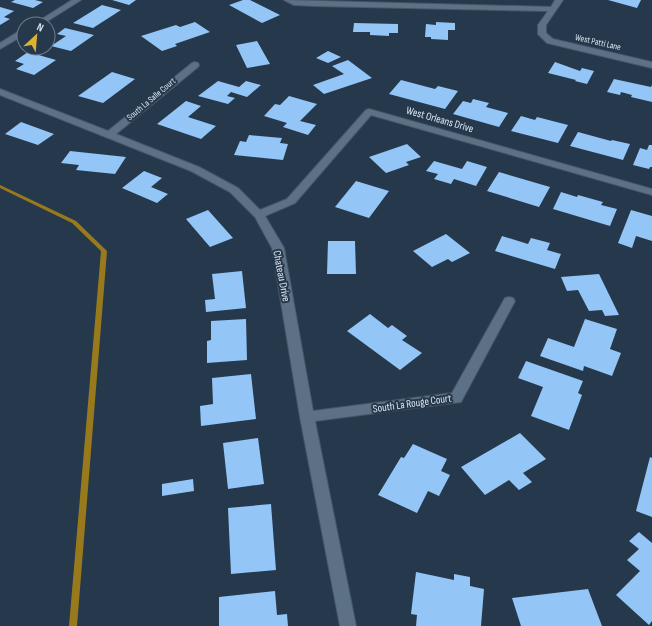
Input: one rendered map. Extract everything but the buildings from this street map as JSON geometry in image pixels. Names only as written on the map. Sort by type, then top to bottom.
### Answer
[{"type":"street","points":[[51,16],[77,0]]},
{"type":"street","points":[[288,0],[294,3],[314,4],[552,10],[559,0]]},
{"type":"street","name":"West Patti Lane","points":[[552,10],[542,25],[542,34],[550,41],[652,65]]},
{"type":"street","points":[[0,47],[16,37]]},
{"type":"street","name":"South La Salle Court","points":[[109,135],[195,65]]},
{"type":"street","name":"Chateau Drive","points":[[0,92],[195,169],[234,190],[259,215],[278,248],[307,417],[348,626]]},
{"type":"street","name":"West Orleans Drive","points":[[259,215],[291,201],[369,112],[652,192]]},
{"type":"street","name":"South La Rouge Court","points":[[307,417],[456,398],[508,301]]},
{"type":"waterway","points":[[0,186],[74,222],[104,251],[73,626]]}]
